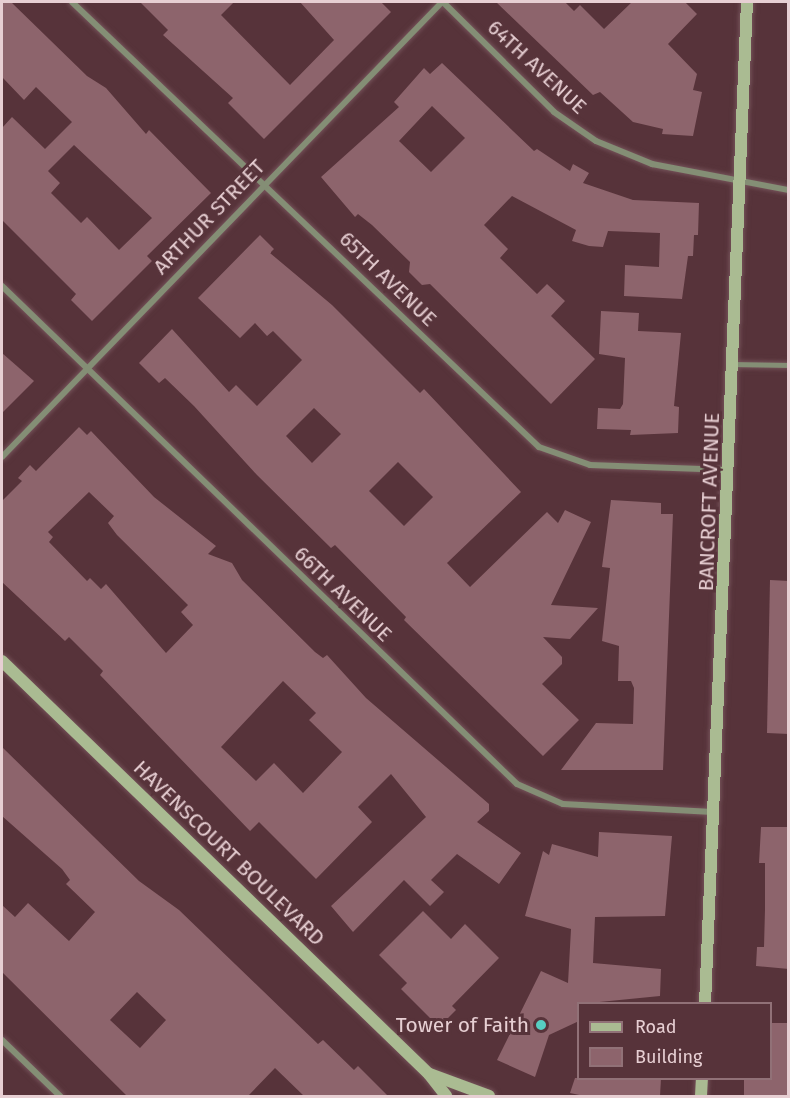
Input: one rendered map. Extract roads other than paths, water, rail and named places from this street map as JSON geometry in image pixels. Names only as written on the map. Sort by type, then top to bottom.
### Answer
[{"type":"street","name":"65TH AVENUE","points":[[72,2],[539,447],[590,465],[730,470]]},
{"type":"street","name":"ARTHUR STREET","points":[[2,457],[264,184],[443,2]]},
{"type":"street","name":"64TH AVENUE","points":[[443,2],[555,112],[596,141],[652,164],[789,190]]},
{"type":"street","name":"BANCROFT AVENUE","points":[[705,1002],[730,470],[747,2]]},
{"type":"street","name":"66TH AVENUE","points":[[2,286],[517,784],[563,804],[714,812]]},
{"type":"street","name":"HAVENSCOURT BOULEVARD","points":[[2,661],[429,1074],[446,1096]]},
{"type":"street","points":[[2,1040],[60,1096]]},
{"type":"street","name":"HAVENSCOURT BOULEVARD","points":[[429,1074],[489,1096]]},
{"type":"street","points":[[701,1096],[702,1080]]},
{"type":"lane","points":[[733,364],[789,365]]},
{"type":"place","name":"Tower of Faith","points":[[541,1025]]}]
